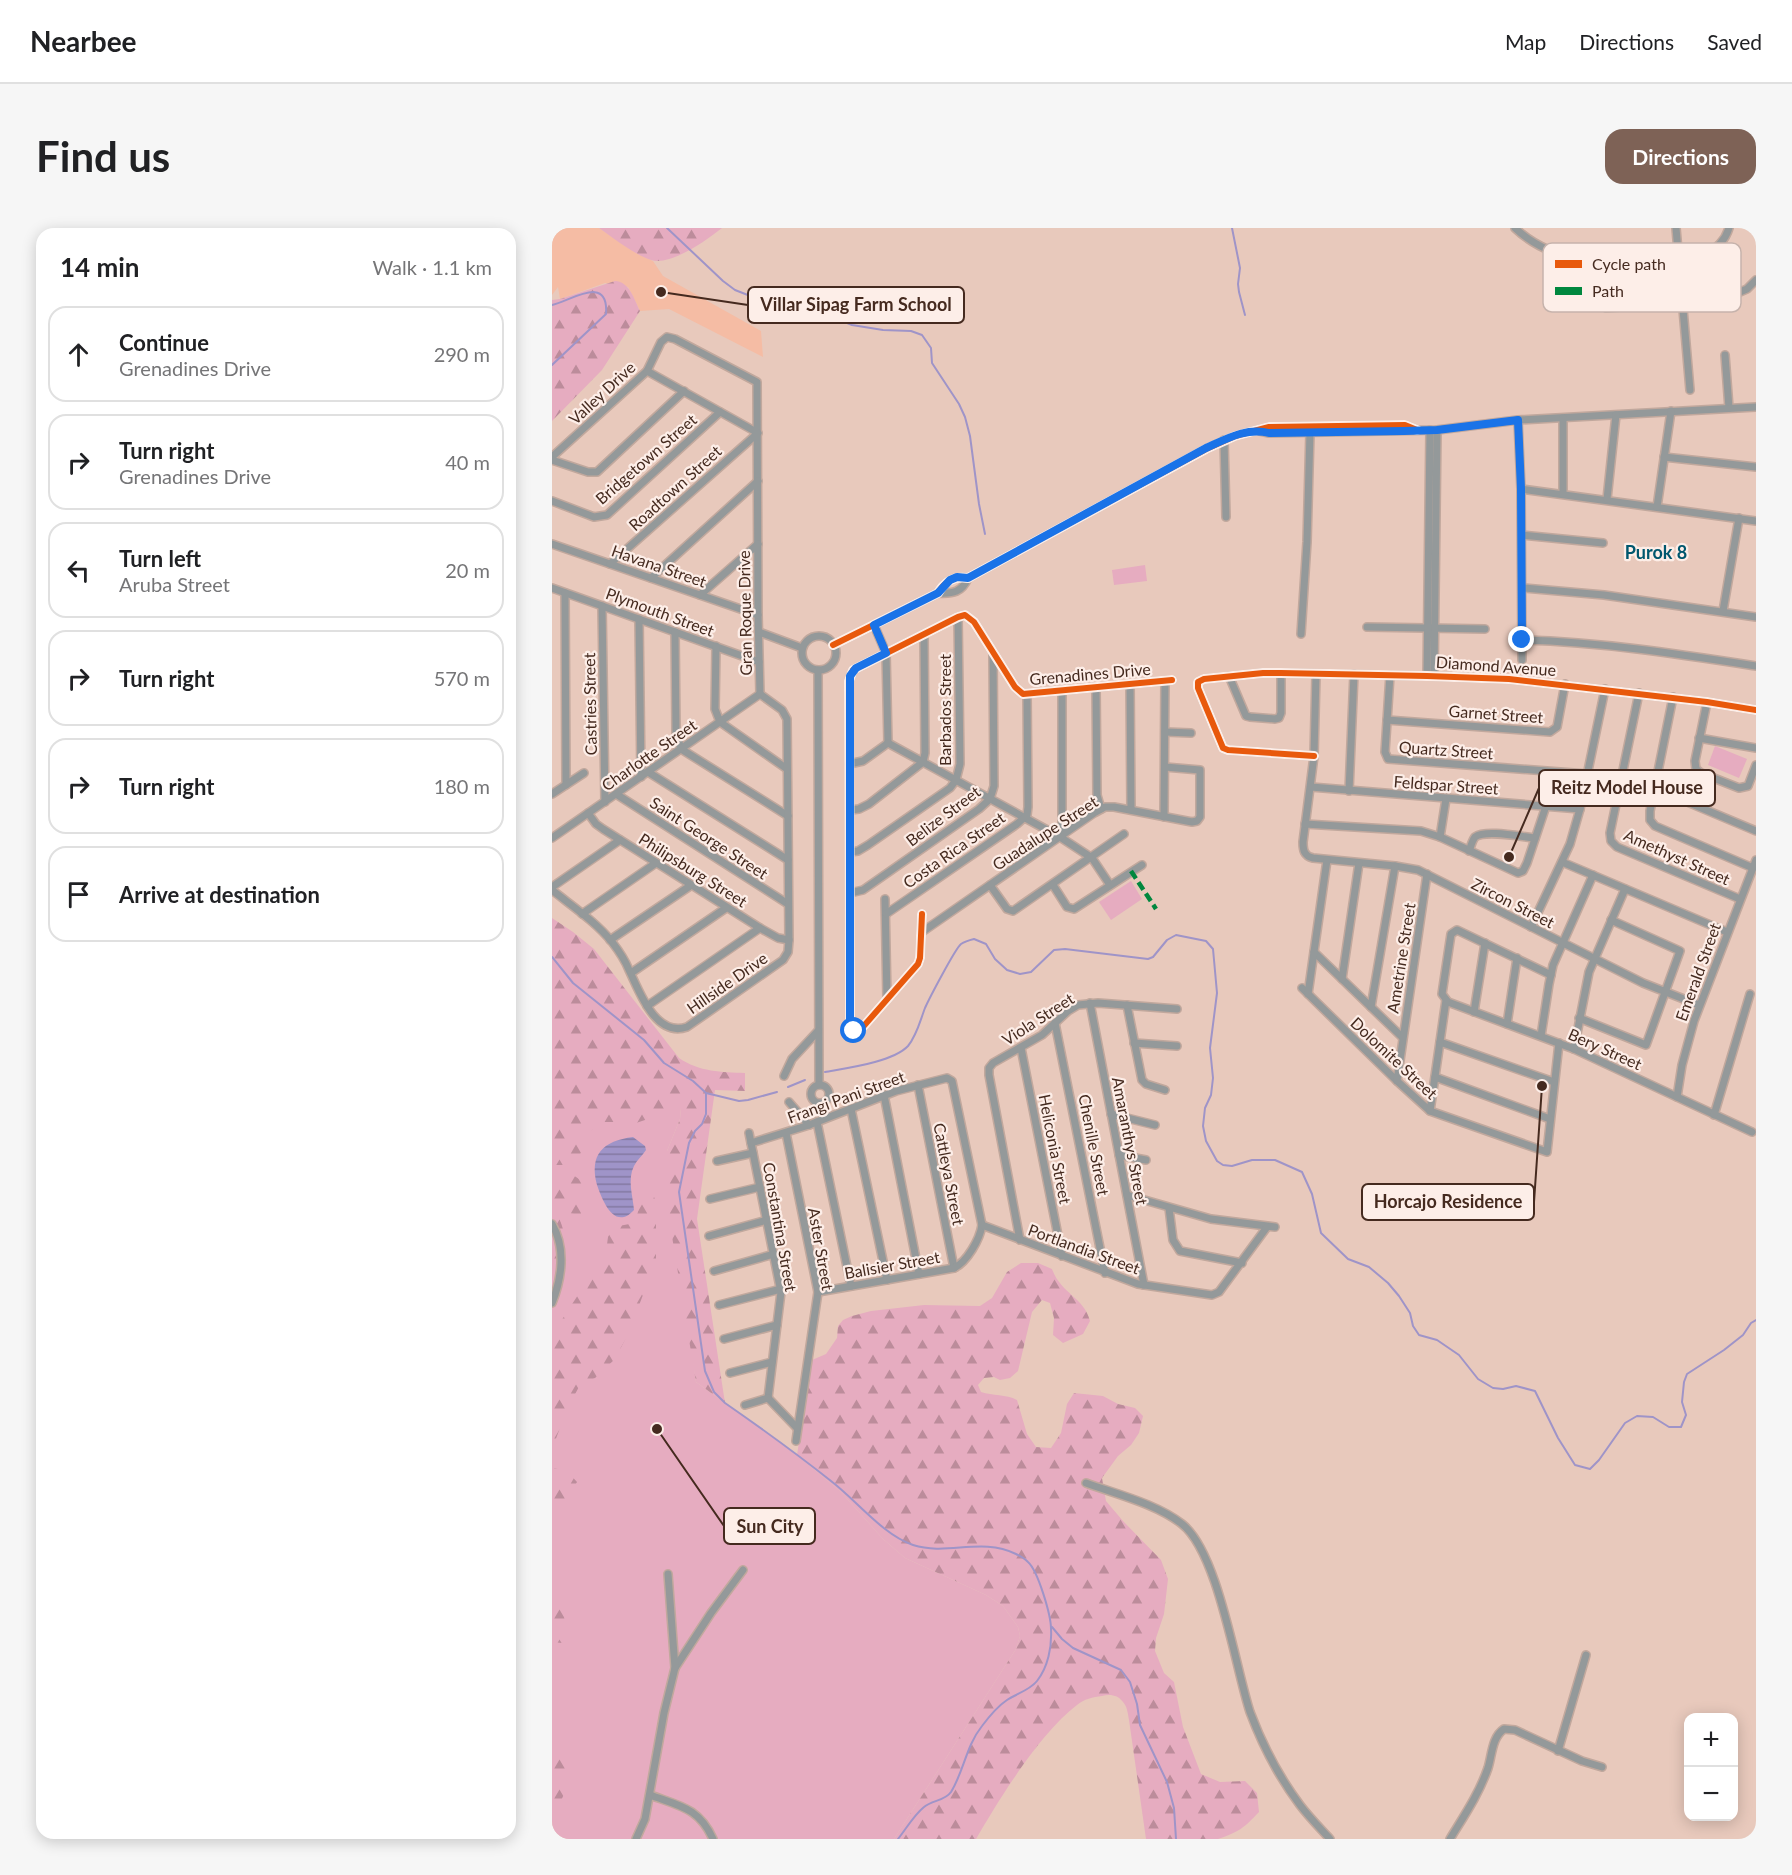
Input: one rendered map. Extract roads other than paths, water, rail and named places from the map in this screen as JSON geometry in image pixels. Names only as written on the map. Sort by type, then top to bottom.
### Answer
[{"type":"street","points":[[1515,228],[1531,242],[1543,247]]},
{"type":"street","points":[[1676,228],[1677,243]]},
{"type":"street","points":[[1721,243],[1729,228]]},
{"type":"street","points":[[1741,292],[1747,289],[1756,279]]},
{"type":"street","points":[[1683,312],[1690,390]]},
{"type":"street","name":"Valley Drive","points":[[552,459],[646,371],[664,339],[671,337],[757,382]]},
{"type":"street","points":[[1725,355],[1729,408]]},
{"type":"street","points":[[646,371],[758,433]]},
{"type":"street","name":"Gran Roque Drive","points":[[757,382],[760,694],[786,714],[789,940]]},
{"type":"street","points":[[552,459],[588,472],[597,472],[684,391]]},
{"type":"street","points":[[1257,430],[1269,433],[1433,430],[1518,420],[1756,406]]},
{"type":"street","points":[[1657,507],[1671,411]]},
{"type":"street","name":"Bridgetown Street","points":[[552,501],[594,517],[607,515],[720,412]]},
{"type":"street","points":[[1607,499],[1616,415]]},
{"type":"street","points":[[1563,418],[1563,494]]},
{"type":"street","points":[[1518,420],[1523,588],[1522,660]]},
{"type":"street","points":[[938,593],[952,593],[960,590],[968,578],[1224,440],[1269,427],[1405,425],[1417,430]]},
{"type":"street","points":[[1431,676],[1433,430]]},
{"type":"street","points":[[1300,634],[1311,432]]},
{"type":"street","name":"Roadtown Street","points":[[610,564],[758,433]]},
{"type":"street","points":[[1224,440],[1226,517]]},
{"type":"street","points":[[1664,457],[1756,467]]},
{"type":"street","points":[[651,578],[758,481]]},
{"type":"street","points":[[1521,489],[1756,521]]},
{"type":"street","points":[[1723,611],[1739,518]]},
{"type":"street","points":[[1522,535],[1603,543]]},
{"type":"street","name":"Havana Street","points":[[552,544],[758,615]]},
{"type":"street","points":[[700,595],[758,544]]},
{"type":"street","points":[[833,645],[938,593],[950,580],[957,577],[968,578]]},
{"type":"street","name":"Plymouth Street","points":[[552,588],[759,662]]},
{"type":"street","points":[[1523,588],[1604,595],[1756,617]]},
{"type":"street","points":[[565,593],[566,785]]},
{"type":"street","name":"Castries Street","points":[[602,606],[605,802]]},
{"type":"street","name":"Grenadines Drive","points":[[958,617],[965,615],[971,619],[1017,690],[1027,694],[1168,681],[1165,732]]},
{"type":"street","points":[[922,914],[918,964],[862,1028],[854,1031],[850,1027],[851,673],[856,668],[958,617]]},
{"type":"street","name":"Barbados Street","points":[[850,852],[868,846],[950,788],[956,780],[960,764],[958,617]]},
{"type":"street","points":[[639,619],[641,777]]},
{"type":"street","points":[[874,625],[886,653],[888,743]]},
{"type":"street","points":[[1367,627],[1485,629]]},
{"type":"street","points":[[675,632],[676,732],[681,749],[788,816]]},
{"type":"street","points":[[759,632],[802,648]]},
{"type":"street","points":[[850,810],[863,808],[923,762],[925,753],[924,634]]},
{"type":"street","points":[[817,636],[828,639],[833,645],[836,655],[833,662],[825,669],[811,669],[806,664],[802,648],[806,642],[817,636]]},
{"type":"street","points":[[1522,640],[1585,642],[1756,666]]},
{"type":"street","points":[[716,646],[715,709],[720,722],[787,769]]},
{"type":"street","name":"Belize Street","points":[[850,893],[863,890],[990,799],[994,786],[993,653]]},
{"type":"street","points":[[818,670],[819,1085]]},
{"type":"street","points":[[1229,676],[1246,716],[1275,719],[1279,718],[1281,713],[1281,673]]},
{"type":"street","name":"Diamond Avenue","points":[[1314,756],[1223,748],[1198,688],[1198,682],[1202,679],[1229,676],[1281,673],[1509,679],[1673,697],[1756,710]]},
{"type":"street","points":[[1316,674],[1314,756],[1305,824],[1412,830],[1440,837],[1515,873],[1520,873],[1527,863],[1546,806]]},
{"type":"street","points":[[1349,791],[1354,674]]},
{"type":"street","name":"Quartz Street","points":[[1390,675],[1385,752],[1386,757],[1391,760],[1587,774]]},
{"type":"street","points":[[1130,684],[1131,810]]},
{"type":"street","name":"Garnet Street","points":[[1387,720],[1550,732],[1557,727],[1565,684]]},
{"type":"street","points":[[1096,688],[1097,795],[1101,809]]},
{"type":"street","points":[[1531,927],[1562,862],[1580,809],[1605,689]]},
{"type":"street","points":[[1061,836],[1062,691]]},
{"type":"street","name":"Amethyst Street","points":[[1639,693],[1610,833],[1611,841],[1617,847],[1740,899]]},
{"type":"street","name":"Charlotte Street","points":[[552,838],[760,694]]},
{"type":"street","name":"Costa Rica Street","points":[[886,914],[1025,818],[1028,807],[1027,694]]},
{"type":"street","points":[[1673,697],[1654,788],[1650,815],[1652,824],[1753,867]]},
{"type":"street","points":[[1707,702],[1699,738],[1696,769],[1743,788],[1748,786],[1756,765]]},
{"type":"street","points":[[1164,817],[1165,732],[1191,733]]},
{"type":"street","points":[[1699,738],[1756,748]]},
{"type":"street","points":[[888,743],[1061,836],[1092,858],[1110,885]]},
{"type":"street","points":[[849,765],[863,761],[888,743]]},
{"type":"street","name":"Guadalupe Street","points":[[922,932],[1101,809],[1114,807],[1192,822],[1197,821],[1200,817],[1200,770],[1165,767]]},
{"type":"street","points":[[648,772],[788,860]]},
{"type":"street","points":[[552,794],[584,773]]},
{"type":"street","name":"Feldspar Street","points":[[1311,787],[1580,809]]},
{"type":"street","points":[[1654,788],[1756,831]]},
{"type":"street","name":"Saint George Street","points":[[616,794],[789,904]]},
{"type":"street","points":[[1440,837],[1446,799]]},
{"type":"street","name":"Philipsburg Street","points":[[588,813],[596,824],[690,886],[778,938],[789,940]]},
{"type":"street","name":"Zircon Street","points":[[1305,824],[1303,848],[1306,856],[1310,858],[1418,870],[1665,993],[1699,1005]]},
{"type":"street","points":[[990,885],[1006,909],[1016,910],[1124,834]]},
{"type":"street","points":[[1469,851],[1474,839],[1481,834],[1535,838]]},
{"type":"street","points":[[552,889],[620,840]]},
{"type":"street","points":[[1308,994],[1327,860]]},
{"type":"street","name":"Emerald Street","points":[[1677,1097],[1688,1042],[1699,1005],[1756,860]]},
{"type":"street","points":[[1562,862],[1727,933]]},
{"type":"street","points":[[582,914],[656,863]]},
{"type":"street","points":[[1342,979],[1359,863]]},
{"type":"street","points":[[1053,885],[1067,907],[1077,908],[1142,865]]},
{"type":"street","points":[[1371,1007],[1395,866]]},
{"type":"street","name":"Ametrine Street","points":[[1397,1081],[1427,874]]},
{"type":"street","points":[[1541,1036],[1551,975],[1593,875]]},
{"type":"street","points":[[610,940],[690,886]]},
{"type":"street","name":"Hillside Drive","points":[[552,889],[610,940],[631,973],[646,1006],[660,1021],[673,1028],[687,1027],[783,960],[788,952],[789,940]]},
{"type":"street","points":[[1574,1049],[1586,984],[1594,958],[1625,889]]},
{"type":"street","name":"Costa Rica Street","points":[[885,899],[887,999]]},
{"type":"street","points":[[631,973],[726,908]]},
{"type":"street","points":[[1579,1018],[1646,1045],[1680,951],[1611,920]]},
{"type":"street","points":[[646,1006],[760,928]]},
{"type":"street","points":[[1430,1111],[1440,1042],[1444,999],[1442,990],[1451,934],[1455,930],[1460,930],[1551,975]]},
{"type":"street","points":[[1474,1012],[1485,943]]},
{"type":"street","points":[[1314,952],[1402,1037]]},
{"type":"street","points":[[1507,1024],[1517,958]]},
{"type":"street","name":"Dolomite Street","points":[[1302,988],[1430,1111],[1547,1152],[1559,1043]]},
{"type":"street","points":[[1714,1115],[1750,994]]},
{"type":"street","name":"Bery Street","points":[[1444,999],[1574,1049],[1752,1132]]},
{"type":"street","name":"Viola Street","points":[[1020,1240],[989,1068],[993,1063],[1042,1035],[1073,1008],[1090,1003],[1177,1009]]},
{"type":"street","name":"Amaranthys Street","points":[[1090,1003],[1144,1285]]},
{"type":"street","points":[[1127,1005],[1144,1083],[1165,1090]]},
{"type":"street","name":"Chenille Street","points":[[1055,1023],[1106,1273]]},
{"type":"street","points":[[784,1076],[792,1059],[818,1031]]},
{"type":"street","points":[[1440,1042],[1554,1082]]},
{"type":"street","points":[[1134,1043],[1177,1046]]},
{"type":"street","name":"Heliconia Street","points":[[1021,1047],[1062,1256]]},
{"type":"street","points":[[1435,1077],[1550,1119]]},
{"type":"street","name":"Frangi Pani Street","points":[[751,1143],[827,1119],[884,1095],[947,1078],[951,1079],[982,1225]]},
{"type":"street","points":[[819,1085],[825,1086],[829,1091],[828,1100],[822,1104],[811,1098],[811,1091],[819,1085]]},
{"type":"street","name":"Cattleya Street","points":[[918,1085],[954,1268]]},
{"type":"street","points":[[884,1095],[919,1274]]},
{"type":"street","points":[[789,1102],[809,1125]]},
{"type":"street","points":[[822,1104],[827,1119]]},
{"type":"street","points":[[851,1110],[887,1280]]},
{"type":"street","points":[[1111,1114],[1155,1125]]},
{"type":"street","points":[[817,1122],[851,1286]]},
{"type":"street","name":"Constantina Street","points":[[749,1133],[781,1289],[768,1398]]},
{"type":"street","name":"Aster Street","points":[[786,1133],[818,1292],[795,1441]]},
{"type":"street","points":[[717,1161],[753,1153]]},
{"type":"street","points":[[1119,1155],[1146,1160]]},
{"type":"street","points":[[710,1199],[760,1187]]},
{"type":"street","points":[[1127,1195],[1211,1219],[1271,1227],[1242,1263],[1180,1251],[1174,1244],[1169,1208]]},
{"type":"street","points":[[709,1236],[767,1220]]},
{"type":"street","name":"Portlandia Street","points":[[982,1225],[1106,1273],[1144,1285],[1215,1294],[1242,1263]]},
{"type":"street","name":"Balisier Street","points":[[818,1292],[954,1268],[961,1264],[968,1255],[982,1225]]},
{"type":"street","points":[[552,1302],[558,1287],[561,1269],[561,1253],[553,1228]]},
{"type":"street","points":[[714,1272],[774,1254]]},
{"type":"street","points":[[719,1305],[781,1289]]},
{"type":"street","points":[[724,1339],[777,1325]]},
{"type":"street","points":[[730,1373],[772,1362]]},
{"type":"street","points":[[745,1404],[768,1398],[797,1428]]},
{"type":"street","points":[[1086,1483],[1166,1514],[1182,1524],[1192,1534],[1207,1562],[1220,1600],[1245,1695],[1259,1732],[1284,1783],[1325,1837]]},
{"type":"street","points":[[675,1668],[711,1613],[744,1570]]},
{"type":"street","points":[[636,1839],[645,1819],[662,1723],[675,1668],[668,1574]]},
{"type":"street","points":[[1558,1751],[1586,1655]]},
{"type":"street","points":[[1450,1839],[1480,1790],[1495,1740],[1499,1732],[1504,1729],[1515,1730],[1558,1751],[1602,1767]]},
{"type":"street","points":[[650,1795],[688,1809],[702,1819],[713,1839]]},
{"type":"waterway","points":[[667,228],[735,290],[758,299],[818,311],[852,325],[883,330],[911,331],[922,335],[931,348],[932,363],[965,417],[985,534]]},
{"type":"waterway","points":[[1232,228],[1240,268],[1239,292],[1245,315]]},
{"type":"waterway","points":[[552,305],[579,295],[596,292],[602,295],[606,314],[552,365]]},
{"type":"waterway","points":[[825,1072],[881,1060],[901,1052],[908,1046],[948,964],[961,944],[969,940],[974,939],[986,944],[995,959],[1007,970],[1020,974],[1031,972],[1054,950],[1065,949],[1148,959],[1153,957],[1167,940],[1176,935],[1206,941],[1213,949],[1217,993],[1210,1048],[1213,1078],[1203,1126],[1206,1141],[1217,1161],[1223,1165],[1232,1166],[1252,1160],[1275,1160],[1302,1172],[1312,1194],[1321,1233],[1348,1259],[1369,1267],[1388,1283],[1410,1313],[1413,1326],[1419,1335],[1437,1340],[1459,1355],[1478,1379],[1493,1388],[1503,1389],[1516,1386],[1535,1391],[1558,1438],[1575,1465],[1590,1469],[1625,1423],[1637,1416],[1653,1417],[1669,1427],[1681,1427],[1686,1415],[1682,1402],[1687,1374],[1724,1350],[1743,1335],[1751,1323],[1756,1320]]},
{"type":"waterway","points":[[552,957],[573,983],[644,1040],[664,1063],[693,1081],[706,1093],[739,1101],[777,1092]]},
{"type":"waterway","points":[[788,1087],[805,1080]]},
{"type":"waterway","points":[[706,1093],[706,1114],[689,1143],[679,1192],[705,1371],[714,1392],[725,1403],[831,1481],[880,1525],[902,1540],[926,1548],[990,1547],[1016,1554],[1032,1567],[1040,1583],[1046,1604],[1051,1643],[1047,1663],[1041,1675],[1031,1687],[1007,1700],[990,1716],[972,1742],[951,1792],[924,1807],[898,1839]]},
{"type":"waterway","points":[[1052,1627],[1073,1648],[1121,1670],[1130,1682],[1137,1704],[1140,1725],[1167,1782],[1174,1808],[1176,1839]]},
{"type":"place","name":"Villar Sipag Farm School","points":[[661,292]]},
{"type":"place","name":"Reitz Model House","points":[[1509,857]]},
{"type":"place","name":"Horcajo Residence","points":[[1542,1086]]},
{"type":"place","name":"Sun City","points":[[657,1429]]},
{"type":"district","name":"Purok 8","points":[[1656,553]]}]
